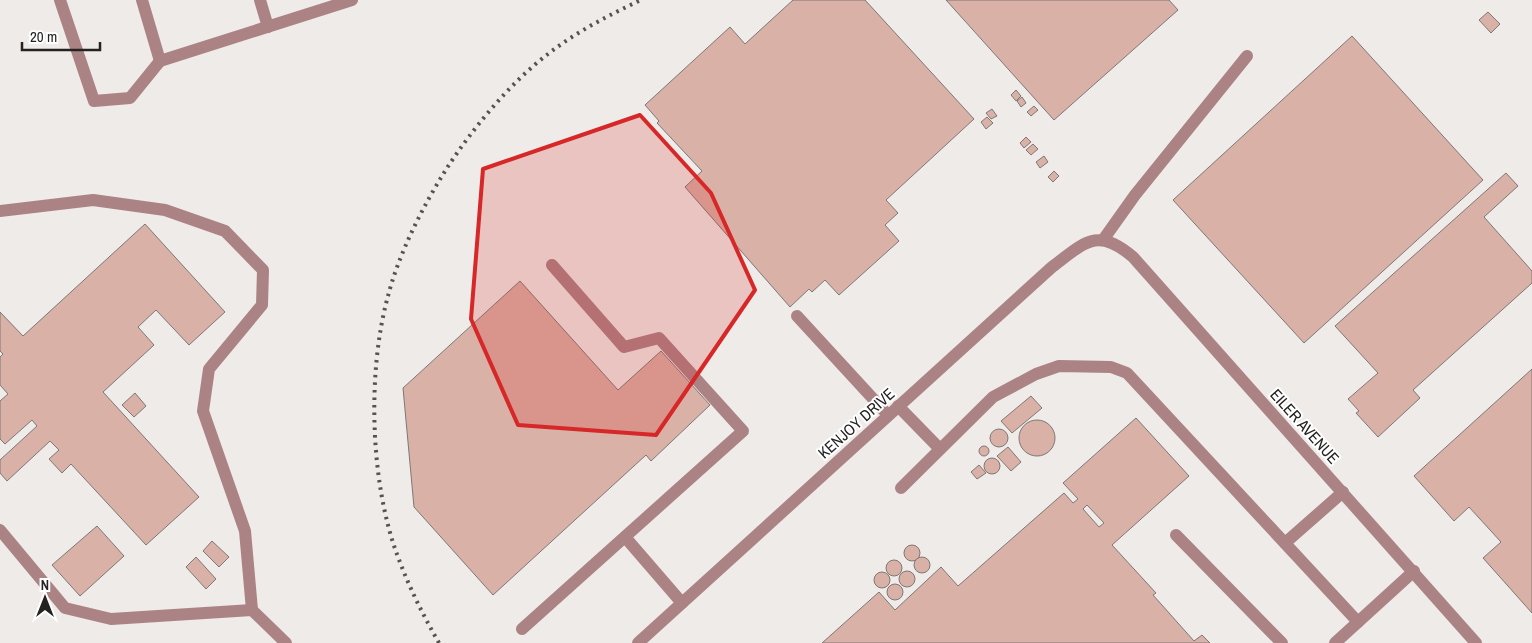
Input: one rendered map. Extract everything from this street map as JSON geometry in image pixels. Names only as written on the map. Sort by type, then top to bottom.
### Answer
[{"type":"street","points":[[60,0],[94,101],[130,98],[160,61],[348,1]]},
{"type":"street","points":[[142,0],[160,61]]},
{"type":"street","points":[[260,0],[268,27]]},
{"type":"street","points":[[1103,240],[1135,195],[1247,56]]},
{"type":"street","points":[[0,210],[93,200],[165,210],[225,231],[263,270],[262,305],[209,369],[203,411],[245,531],[252,610],[286,643]]},
{"type":"street","name":"KENJOY DRIVE","points":[[638,643],[1052,267],[1082,245],[1095,240],[1103,240]]},
{"type":"street","name":"EILER AVENUE","points":[[1103,240],[1122,248],[1133,257],[1476,643]]},
{"type":"street","points":[[522,629],[743,431],[659,338],[624,347],[552,265]]},
{"type":"street","points":[[797,316],[888,415]]},
{"type":"street","points":[[901,488],[993,397],[1036,374],[1058,366],[1111,367],[1127,373],[1358,622]]},
{"type":"street","points":[[898,406],[940,449]]},
{"type":"street","points":[[1285,543],[1343,492]]},
{"type":"street","points":[[0,530],[65,608],[111,619],[252,610]]},
{"type":"street","points":[[1176,535],[1282,643]]},
{"type":"street","points":[[625,537],[682,603]]},
{"type":"street","points":[[1335,643],[1414,572]]},
{"type":"highlighted area","points":[[640,115],[711,193],[755,290],[656,435],[518,425],[471,319],[483,169]]},
{"type":"building","points":[[793,0],[865,0],[974,119],[886,200],[898,213],[885,225],[899,241],[839,295],[825,280],[812,292],[809,289],[790,307],[685,187],[702,171],[657,123],[659,121],[645,105],[730,27],[745,44]]},
{"type":"building","points":[[946,0],[1169,0],[1178,10],[1054,120]]},
{"type":"building","points":[[1488,12],[1500,24],[1491,33],[1479,20]]},
{"type":"building","points":[[1352,36],[1483,180],[1304,343],[1173,200]]},
{"type":"building","points":[[1016,90],[1021,96],[1016,101],[1011,95]]},
{"type":"building","points":[[1022,97],[1026,103],[1021,107],[1017,101]]},
{"type":"building","points":[[1034,106],[1038,110],[1031,116],[1027,112]]},
{"type":"building","points":[[992,109],[997,116],[991,119],[986,113]]},
{"type":"building","points":[[987,117],[993,123],[986,129],[981,122]]},
{"type":"building","points":[[1026,137],[1031,142],[1024,148],[1020,143]]},
{"type":"building","points":[[1033,144],[1038,149],[1031,155],[1026,150]]},
{"type":"building","points":[[1044,156],[1048,162],[1040,168],[1036,162]]},
{"type":"building","points":[[1054,171],[1059,176],[1053,182],[1048,177]]},
{"type":"building","points":[[1506,173],[1518,186],[1484,217],[1532,271],[1532,283],[1413,390],[1420,398],[1378,437],[1356,413],[1359,411],[1348,399],[1378,373],[1335,326]]},
{"type":"building","points":[[145,224],[225,312],[189,345],[156,310],[138,327],[154,345],[103,392],[199,497],[146,545],[71,464],[62,473],[49,459],[59,450],[50,441],[7,481],[0,473],[0,460],[37,426],[32,420],[5,444],[0,439],[0,401],[8,394],[0,385],[0,357],[3,354],[0,351],[0,312],[23,336]]},
{"type":"building","points":[[520,281],[618,390],[661,351],[710,405],[651,461],[646,455],[493,595],[414,507],[403,388]]},
{"type":"building","points":[[1532,369],[1532,613],[1483,558],[1501,542],[1469,507],[1454,521],[1414,476]]},
{"type":"building","points":[[135,393],[146,406],[134,417],[122,405]]},
{"type":"building","points":[[1031,396],[1042,408],[1012,433],[1001,421]]},
{"type":"building","points":[[1136,418],[1189,476],[1112,545],[1156,593],[1153,595],[1194,641],[1202,635],[1210,643],[822,643],[879,592],[895,610],[941,567],[958,586],[1064,493],[1073,503],[1078,499],[1063,483]],"holes":[[[1087,505],[1104,523],[1099,527],[1083,509]]]},
{"type":"building","points":[[1037,420],[1049,426],[1055,438],[1049,450],[1037,456],[1025,450],[1019,438],[1025,426]]},
{"type":"building","points":[[995,429],[1003,429],[1008,434],[1006,445],[995,447],[990,442],[990,434]]},
{"type":"building","points":[[982,446],[986,446],[989,451],[988,455],[982,456],[979,453],[979,449]]},
{"type":"building","points":[[1008,447],[1021,462],[1011,471],[997,456]]},
{"type":"building","points":[[992,458],[1000,466],[992,474],[984,466]]},
{"type":"building","points":[[979,465],[986,473],[977,479],[971,472]]},
{"type":"building","points":[[97,526],[124,556],[80,596],[52,565]]},
{"type":"building","points":[[212,541],[229,557],[219,567],[203,551]]},
{"type":"building","points":[[912,545],[920,553],[912,561],[904,553]]},
{"type":"building","points":[[196,557],[216,579],[206,589],[186,567]]},
{"type":"building","points":[[922,557],[930,565],[922,573],[914,565]]},
{"type":"building","points":[[894,560],[902,568],[894,576],[886,568]]},
{"type":"building","points":[[907,571],[913,573],[915,579],[913,585],[907,587],[901,585],[899,579],[901,573]]},
{"type":"building","points":[[882,572],[890,580],[882,588],[874,580]]},
{"type":"building","points":[[895,584],[903,592],[895,600],[887,592]]},
{"type":"railway","points":[[439,643],[427,622],[398,557],[389,528],[377,462],[375,427],[377,358],[381,326],[398,263],[421,214],[447,168],[468,137],[506,92],[534,66],[570,38],[641,0]]}]
